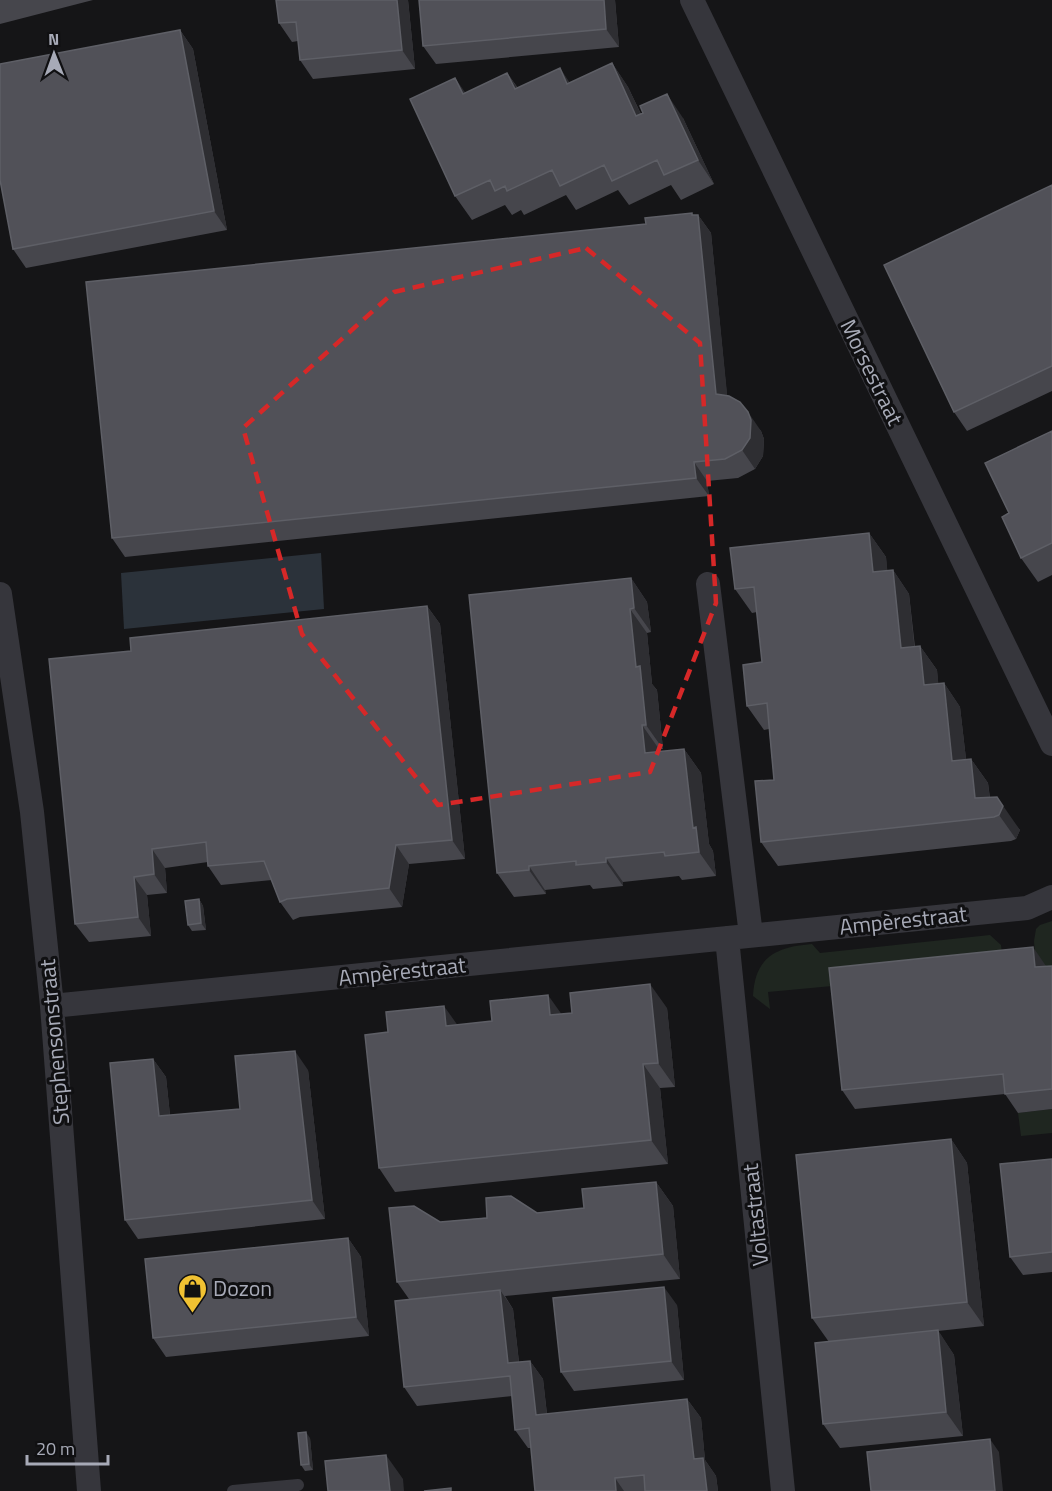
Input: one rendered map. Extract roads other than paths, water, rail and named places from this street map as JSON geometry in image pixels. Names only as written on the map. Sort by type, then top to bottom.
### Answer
[{"type":"street","name":"Morsestraat","points":[[692,0],[1052,744]]},
{"type":"street","points":[[708,584],[739,937]]},
{"type":"street","name":"Stephensonstraat","points":[[0,594],[32,812],[52,1006],[89,1491]]},
{"type":"street","name":"Ampèrestraat","points":[[52,1006],[1027,908],[1052,897]]},
{"type":"street","name":"Voltastraat","points":[[739,937],[783,1491]]},
{"type":"lane","points":[[233,1491],[298,1485]]},
{"type":"place","name":"Dozon","points":[[192,1314]]}]
